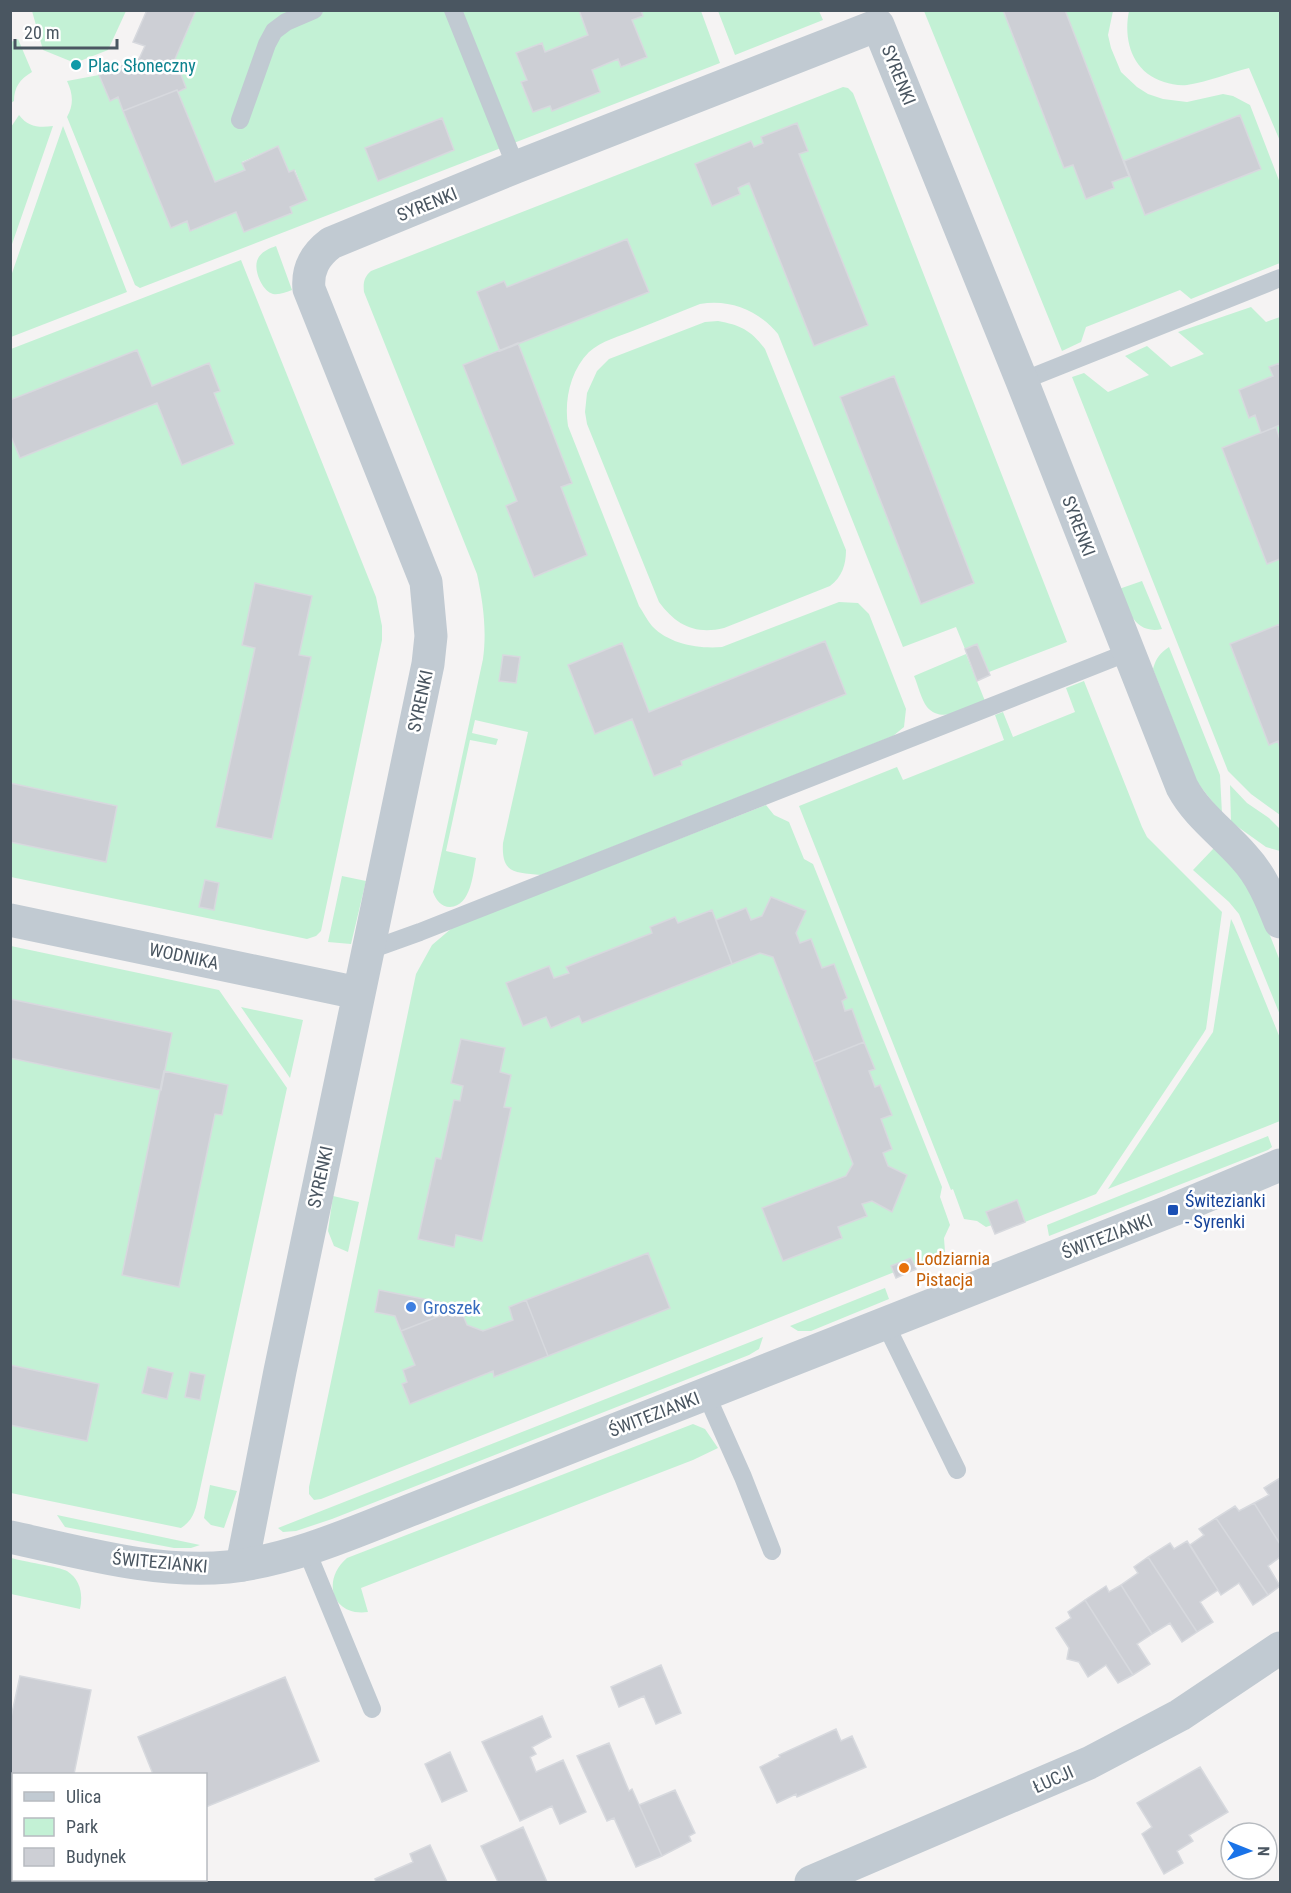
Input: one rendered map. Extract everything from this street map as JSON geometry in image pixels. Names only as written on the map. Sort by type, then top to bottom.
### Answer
[{"type":"street","name":"SYRENKI","points":[[242,1564],[358,993],[428,664],[431,636],[426,582],[309,289],[308,278],[312,265],[320,251],[331,243],[876,18],[1182,787],[1199,812],[1250,864],[1265,888],[1281,922]]},
{"type":"street","name":"WODNIKA","points":[[10,920],[358,993]]},
{"type":"street","name":"ŚWITEZIANKI","points":[[10,1537],[156,1566],[207,1568],[242,1564],[306,1550],[1173,1210],[1281,1165]]},
{"type":"street","name":"ŁUCJI","points":[[811,1882],[1089,1763],[1180,1715],[1281,1648]]},
{"type":"lane","points":[[240,120],[267,44],[274,31],[286,22],[314,10]]},
{"type":"lane","points":[[453,10],[516,167]]},
{"type":"lane","points":[[1022,381],[1281,278]]},
{"type":"lane","points":[[367,951],[1129,652]]},
{"type":"lane","points":[[885,1323],[957,1470]]},
{"type":"lane","points":[[706,1394],[772,1551]]},
{"type":"lane","points":[[306,1550],[372,1709]]},
{"type":"green space","points":[[32,10],[126,11],[108,50],[75,63],[43,50]]},
{"type":"green space","points":[[196,11],[579,11],[588,35],[545,52],[541,43],[516,53],[527,80],[521,83],[533,112],[550,106],[552,111],[600,92],[592,70],[618,59],[622,67],[646,57],[632,20],[643,16],[641,11],[701,11],[720,63],[140,288],[135,285],[67,117],[72,99],[67,81],[99,75],[110,100],[118,97],[171,228],[187,221],[191,231],[236,212],[244,232],[292,213],[290,207],[307,200],[295,170],[289,172],[278,146],[242,162],[245,170],[215,182],[178,92],[186,88],[175,59]]},
{"type":"green space","points":[[718,11],[819,11],[823,20],[735,55]]},
{"type":"green space","points":[[924,11],[1113,11],[1108,35],[1111,48],[1121,72],[1137,87],[1163,99],[1187,102],[1223,94],[1233,96],[1250,105],[1280,183],[1280,263],[1191,299],[1180,290],[1086,327],[1081,342],[1062,351]]},
{"type":"green space","points":[[1129,11],[1280,11],[1280,141],[1249,68],[1203,82],[1184,85],[1164,82],[1144,71],[1132,54],[1129,44],[1127,22]]},
{"type":"green space","points":[[18,39],[32,72],[18,84],[14,101],[11,103],[11,42]]},
{"type":"green space","points":[[843,87],[853,93],[1067,642],[989,672],[977,644],[965,649],[956,627],[903,647],[778,334],[762,318],[733,305],[700,304],[611,339],[589,352],[577,368],[568,397],[568,426],[639,606],[650,624],[667,637],[684,644],[722,647],[839,602],[858,603],[869,614],[906,709],[904,727],[893,736],[541,875],[512,870],[505,861],[503,853],[503,843],[528,732],[475,720],[472,733],[498,739],[496,745],[470,740],[446,851],[476,858],[470,888],[463,901],[450,907],[444,906],[433,892],[483,659],[485,637],[483,606],[477,574],[364,292],[365,278],[371,271]]},
{"type":"green space","points":[[19,115],[34,126],[53,126],[11,247],[11,127]]},
{"type":"green space","points":[[63,126],[127,292],[11,337],[11,276]]},
{"type":"green space","points":[[276,246],[292,290],[273,294],[262,285],[256,265],[262,253]]},
{"type":"green space","points":[[241,260],[376,597],[382,626],[382,640],[321,931],[316,936],[307,939],[11,877],[11,349]]},
{"type":"green space","points":[[1251,307],[1266,322],[1280,317],[1280,815],[1251,794],[1228,771],[1072,377],[1084,373],[1108,392],[1149,375],[1125,356],[1147,346],[1171,367],[1204,354],[1178,332]]},
{"type":"green space","points":[[718,321],[744,329],[765,349],[846,550],[846,555],[840,575],[830,586],[724,628],[704,630],[679,622],[659,602],[587,424],[585,412],[587,393],[597,371],[609,359],[705,322]]},
{"type":"green space","points":[[1142,581],[1162,629],[1145,628],[1133,619],[1125,605],[1119,589]]},
{"type":"green space","points":[[1169,647],[1220,775],[1222,814],[1197,782],[1153,669],[1159,656]]},
{"type":"green space","points":[[966,654],[985,701],[948,715],[933,712],[925,704],[914,676]]},
{"type":"green space","points":[[1084,681],[1147,837],[1222,912],[1206,1029],[1096,1194],[1025,1222],[1016,1200],[986,1212],[992,1225],[986,1227],[977,1221],[964,1219],[953,1189],[951,1190],[799,806],[897,767],[903,780],[1004,740],[995,715],[1003,712],[1013,737],[1075,712],[1066,688]]},
{"type":"green space","points":[[1230,785],[1247,803],[1269,818],[1280,829],[1280,851],[1266,847],[1231,822]]},
{"type":"green space","points":[[766,805],[774,815],[789,822],[804,859],[813,864],[942,1187],[940,1197],[950,1225],[944,1238],[945,1252],[314,1500],[309,1494],[309,1487],[416,974],[432,945],[452,928]]},
{"type":"green space","points":[[1214,848],[1230,862],[1254,895],[1280,961],[1280,1015],[1239,914],[1193,870]]},
{"type":"green space","points":[[342,876],[366,881],[351,944],[328,942]]},
{"type":"green space","points":[[1231,919],[1280,1038],[1280,1121],[1108,1189],[1213,1032]]},
{"type":"green space","points":[[11,946],[219,990],[287,1088],[197,1504],[192,1517],[181,1528],[11,1493]]},
{"type":"green space","points":[[241,1007],[303,1020],[290,1078]]},
{"type":"green space","points":[[1268,1136],[1272,1147],[1268,1150],[1049,1236],[1047,1225]]},
{"type":"green space","points":[[333,1196],[359,1202],[348,1252],[334,1246],[328,1231]]},
{"type":"green space","points":[[885,1288],[889,1299],[811,1331],[798,1331],[790,1326]]},
{"type":"green space","points":[[763,1337],[759,1349],[749,1355],[332,1519],[296,1531],[283,1532],[278,1528]]},
{"type":"green space","points":[[693,1424],[705,1429],[718,1448],[693,1460],[361,1588],[368,1612],[346,1609],[334,1595],[334,1576],[347,1558]]},
{"type":"green space","points":[[210,1485],[237,1491],[224,1528],[211,1525],[204,1518]]},
{"type":"green space","points":[[57,1515],[200,1545],[191,1548],[174,1548],[65,1527]]},
{"type":"green space","points":[[11,1558],[67,1571],[80,1588],[80,1609],[11,1594]]},
{"type":"building","points":[[147,10],[196,10],[175,59],[186,88],[123,111],[118,97],[110,101],[99,75],[139,59],[145,46],[133,42]]},
{"type":"building","points":[[579,10],[641,10],[643,16],[632,20],[647,57],[621,67],[618,59],[592,70],[600,92],[552,111],[550,106],[533,112],[521,82],[527,80],[516,53],[542,43],[545,52],[588,35]]},
{"type":"building","points":[[1003,10],[1065,10],[1129,176],[1112,182],[1114,188],[1086,199],[1073,165],[1064,168]]},
{"type":"building","points":[[177,90],[215,182],[245,170],[242,163],[278,146],[289,172],[294,170],[307,200],[290,207],[292,213],[244,232],[236,212],[190,231],[187,221],[171,228],[123,111]]},
{"type":"building","points":[[1240,115],[1261,169],[1145,215],[1124,161]]},
{"type":"building","points":[[442,118],[454,150],[378,181],[365,148]]},
{"type":"building","points":[[797,123],[808,151],[799,154],[868,325],[814,346],[749,183],[738,188],[740,194],[712,206],[695,164],[751,141],[754,147],[763,143],[761,137]]},
{"type":"building","points":[[627,239],[649,292],[500,351],[477,292],[504,281],[507,287]]},
{"type":"building","points":[[518,343],[572,483],[561,487],[587,555],[534,577],[506,506],[517,501],[463,365]]},
{"type":"building","points":[[137,350],[152,386],[209,363],[220,391],[214,393],[234,444],[182,465],[157,403],[20,458],[10,434],[10,400]]},
{"type":"building","points":[[1280,363],[1280,425],[1261,433],[1255,415],[1249,418],[1239,390],[1273,376],[1269,367]]},
{"type":"building","points":[[894,376],[974,583],[921,604],[840,397]]},
{"type":"building","points":[[1276,427],[1280,440],[1280,559],[1267,564],[1222,448]]},
{"type":"building","points":[[255,583],[312,596],[299,655],[311,657],[272,839],[216,827],[255,648],[242,645]]},
{"type":"building","points":[[1280,624],[1280,748],[1278,741],[1269,745],[1230,644]]},
{"type":"building","points":[[825,641],[846,694],[681,761],[682,765],[654,776],[632,719],[595,734],[568,665],[622,643],[649,712]]},
{"type":"building","points":[[977,644],[990,675],[977,681],[965,649]]},
{"type":"building","points":[[503,655],[520,657],[516,683],[499,681]]},
{"type":"building","points":[[10,783],[117,806],[106,862],[10,842]]},
{"type":"building","points":[[205,880],[219,883],[214,910],[199,907]]},
{"type":"building","points":[[771,897],[806,911],[796,933],[800,943],[811,939],[822,968],[834,964],[847,998],[842,1001],[845,1011],[852,1009],[864,1042],[814,1062],[773,957],[760,953],[732,964],[716,920],[746,908],[751,920],[762,916]]},
{"type":"building","points":[[712,910],[732,964],[582,1023],[579,1016],[551,1028],[546,1017],[523,1026],[506,983],[549,966],[554,978],[569,973],[566,967],[652,933],[650,927],[675,917],[678,923]]},
{"type":"building","points":[[10,999],[172,1033],[161,1090],[10,1058]]},
{"type":"building","points":[[461,1039],[505,1048],[500,1072],[511,1075],[504,1107],[511,1108],[482,1241],[456,1235],[454,1247],[418,1239],[436,1158],[441,1159],[454,1100],[460,1101],[463,1086],[451,1083]]},
{"type":"building","points":[[864,1042],[875,1069],[869,1071],[875,1087],[880,1085],[892,1115],[881,1119],[892,1149],[883,1153],[888,1166],[907,1175],[892,1212],[872,1201],[862,1204],[867,1216],[838,1227],[842,1238],[783,1261],[762,1208],[846,1176],[853,1164],[814,1062]]},
{"type":"building","points":[[164,1071],[228,1085],[222,1115],[215,1114],[179,1287],[122,1275]]},
{"type":"building","points":[[1017,1200],[1025,1222],[995,1234],[986,1212]]},
{"type":"building","points":[[648,1253],[670,1308],[548,1356],[526,1300]]},
{"type":"building","name":"Lodziarnia Pistacja","points":[[911,1258],[916,1269],[896,1278],[891,1266]]},
{"type":"building","name":"Groszek","points":[[379,1290],[443,1303],[447,1313],[401,1331],[395,1316],[375,1312]]},
{"type":"building","points":[[526,1300],[548,1356],[494,1377],[493,1371],[410,1404],[402,1384],[407,1382],[403,1370],[415,1365],[401,1331],[460,1308],[467,1325],[483,1331],[513,1320],[509,1307]]},
{"type":"building","points":[[10,1365],[99,1384],[87,1441],[10,1425]]},
{"type":"building","points":[[148,1367],[173,1373],[167,1399],[142,1393]]},
{"type":"building","points":[[190,1372],[205,1375],[200,1400],[185,1397]]},
{"type":"building","points":[[1280,1478],[1280,1544],[1254,1503],[1269,1495],[1264,1488]]},
{"type":"building","points":[[1254,1503],[1280,1544],[1280,1557],[1268,1566],[1280,1586],[1268,1595],[1216,1518],[1235,1506],[1239,1511]]},
{"type":"building","points":[[1216,1518],[1268,1595],[1253,1605],[1239,1583],[1221,1595],[1190,1545],[1204,1535],[1199,1529]]},
{"type":"building","points":[[1187,1541],[1218,1590],[1200,1602],[1213,1622],[1197,1632],[1148,1557],[1170,1543],[1174,1549]]},
{"type":"building","points":[[1148,1557],[1197,1632],[1182,1642],[1170,1623],[1152,1634],[1121,1585],[1138,1573],[1134,1567]]},
{"type":"building","points":[[1121,1585],[1152,1634],[1137,1644],[1150,1664],[1133,1675],[1085,1600],[1106,1586],[1109,1592]]},
{"type":"building","points":[[1085,1600],[1133,1675],[1118,1683],[1106,1665],[1088,1677],[1079,1662],[1067,1659],[1069,1648],[1056,1628],[1071,1618],[1068,1612]]},
{"type":"building","points":[[661,1665],[681,1713],[656,1724],[644,1696],[619,1707],[611,1687]]},
{"type":"building","points":[[20,1676],[91,1690],[74,1773],[12,1773],[12,1837],[10,1837],[10,1722]]},
{"type":"building","points":[[285,1677],[319,1761],[207,1807],[207,1773],[153,1773],[138,1737]]},
{"type":"building","points":[[542,1716],[551,1737],[532,1747],[536,1754],[530,1757],[536,1772],[563,1760],[586,1812],[560,1824],[552,1806],[520,1821],[482,1742]]},
{"type":"building","points":[[836,1729],[841,1741],[852,1736],[866,1767],[797,1797],[796,1794],[777,1803],[760,1767],[780,1757],[779,1755]]},
{"type":"building","points":[[609,1743],[629,1791],[632,1789],[662,1856],[636,1867],[614,1818],[607,1821],[577,1756]]},
{"type":"building","points":[[450,1752],[467,1791],[442,1802],[425,1764]]},
{"type":"building","points":[[1200,1767],[1228,1812],[1189,1835],[1193,1841],[1177,1851],[1183,1863],[1164,1874],[1142,1834],[1152,1827],[1137,1803]]},
{"type":"building","points":[[675,1790],[695,1833],[689,1836],[691,1841],[662,1856],[639,1805]]},
{"type":"building","points":[[523,1827],[547,1882],[498,1882],[481,1846]]},
{"type":"building","points":[[430,1845],[447,1882],[376,1882],[375,1879],[413,1862],[410,1854]]},
{"type":"building","points":[[196,1881],[196,1882],[157,1882]]},
{"type":"place","name":"Plac Słoneczny","points":[[76,65]]},
{"type":"place","name":"Świtezianki - Syrenki","points":[[1173,1210]]},
{"type":"place","name":"Lodziarnia Pistacja","points":[[904,1268]]},
{"type":"place","name":"Groszek","points":[[411,1307]]}]
